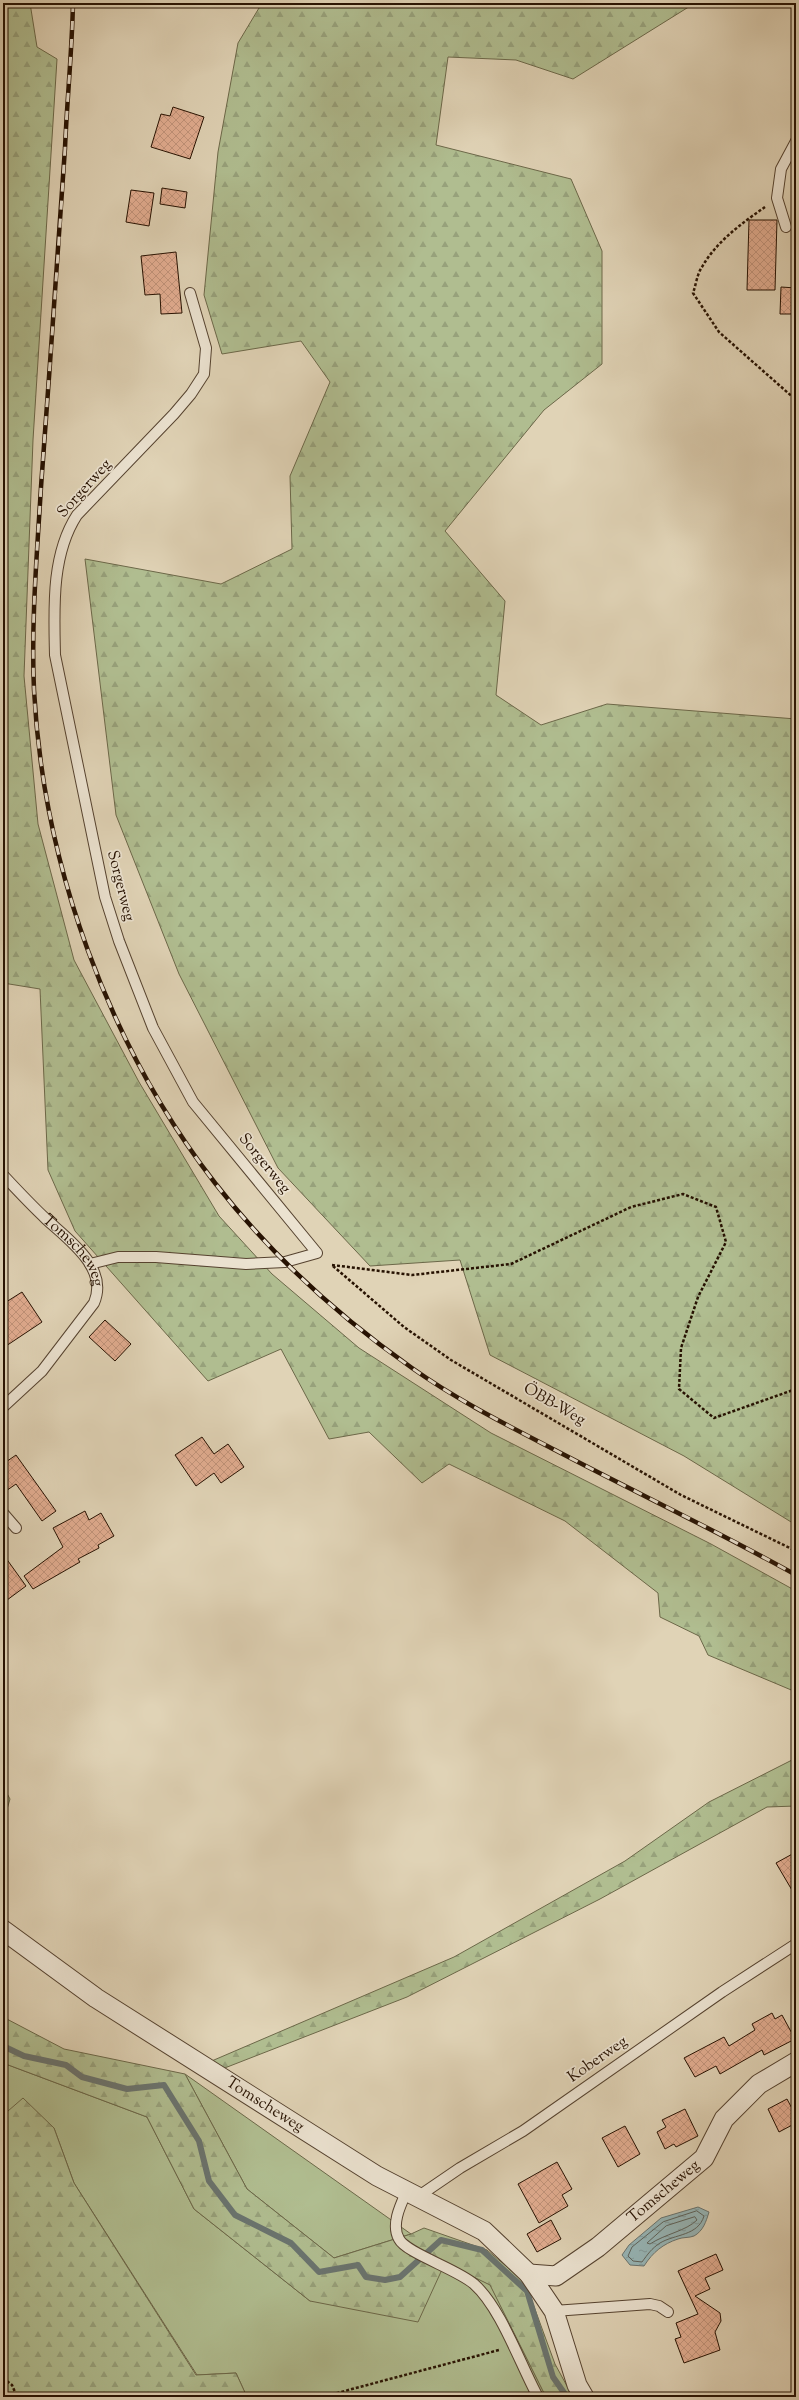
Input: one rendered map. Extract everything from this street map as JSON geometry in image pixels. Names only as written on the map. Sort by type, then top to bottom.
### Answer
[{"type":"street","name":"Tomscheweg","points":[[3,1930],[96,1998],[411,2195],[484,2231],[529,2274],[554,2311],[577,2385],[584,2397]]},
{"type":"street","name":"Tomscheweg","points":[[529,2274],[556,2276],[598,2247],[704,2158],[724,2119],[759,2084],[796,2062]]},
{"type":"lane","points":[[786,227],[777,198],[781,169],[796,141]]},
{"type":"lane","name":"Sorgerweg","points":[[190,294],[206,348],[204,374],[191,394],[174,414],[78,515],[67,531],[60,554],[57,584],[54,622],[56,655],[105,897],[119,941],[153,1028],[193,1102],[317,1253]]},
{"type":"lane","name":"Tomscheweg","points":[[3,1175],[45,1219],[82,1252],[90,1264],[98,1292],[94,1304],[42,1372],[3,1408]]},
{"type":"lane","points":[[90,1264],[118,1257],[156,1257],[246,1264],[285,1262],[317,1253]]},
{"type":"lane","points":[[3,1513],[16,1528]]},
{"type":"lane","name":"Koberweg","points":[[411,2195],[523,2131],[716,1996],[796,1944]]},
{"type":"lane","points":[[411,2195],[398,2211],[396,2233],[403,2246],[460,2274],[484,2295],[504,2328],[538,2397]]},
{"type":"lane","points":[[554,2311],[650,2304],[659,2306],[668,2312]]},
{"type":"path","points":[[777,198],[749,218],[712,252],[701,268],[693,293],[719,332],[796,400]]},
{"type":"path","points":[[332,1265],[412,1275],[511,1264],[631,1207],[683,1194],[716,1207],[726,1242],[698,1297],[681,1348],[679,1389],[714,1418],[796,1390]]},
{"type":"path","name":"ÖBB-Weg","points":[[317,1253],[404,1327],[451,1360],[681,1495],[796,1551]]},
{"type":"path","points":[[322,2397],[413,2374],[512,2345]]},
{"type":"path","points":[[3,2378],[12,2385],[17,2397]]},
{"type":"green space","points":[[3,3],[30,3],[37,47],[57,59],[33,440],[24,676],[38,824],[74,960],[139,1082],[219,1216],[272,1274],[359,1348],[491,1433],[711,1544],[796,1591],[796,1692],[708,1655],[699,1636],[660,1617],[658,1593],[565,1521],[449,1464],[422,1483],[369,1432],[329,1439],[281,1349],[208,1381],[75,1231],[48,1170],[40,989],[3,983],[3,112],[6,106],[3,105]]},
{"type":"green space","points":[[262,3],[695,3],[573,79],[516,60],[448,57],[436,145],[571,179],[602,251],[602,364],[544,410],[445,531],[505,601],[496,695],[541,725],[607,704],[796,719],[796,1525],[684,1456],[490,1355],[460,1260],[370,1266],[278,1168],[179,974],[116,815],[85,559],[221,584],[292,549],[290,476],[330,382],[301,341],[222,354],[204,295],[218,152],[238,43]]},
{"type":"green space","points":[[796,1758],[796,1806],[767,1807],[600,1899],[407,1997],[217,2071],[207,2063],[454,1957],[625,1861],[709,1802]]},
{"type":"green space","points":[[3,1786],[10,1799],[3,1823]]},
{"type":"green space","points":[[3,2017],[64,2049],[185,2074],[247,2189],[334,2258],[411,2234],[424,2228],[487,2250],[525,2282],[555,2364],[573,2397],[546,2397],[490,2285],[445,2263],[418,2322],[310,2301],[194,2209],[147,2117],[3,2063]]},
{"type":"green space","points":[[3,2063],[147,2117],[194,2209],[310,2301],[444,2263],[490,2284],[546,2397],[247,2397],[236,2373],[197,2375],[74,2183],[54,2128],[8,2111],[3,2105]]},
{"type":"green space","points":[[185,2074],[411,2234],[334,2258],[247,2189]]},
{"type":"green space","points":[[23,2098],[54,2128],[74,2183],[196,2375],[236,2373],[247,2397],[3,2397],[3,2105],[8,2111]]},
{"type":"water","points":[[698,2207],[709,2212],[702,2229],[694,2236],[678,2239],[663,2246],[644,2266],[630,2265],[622,2255],[629,2245],[661,2218]]},
{"type":"building","points":[[173,107],[204,117],[190,159],[151,147],[161,114],[170,116]]},
{"type":"building","points":[[162,188],[187,192],[185,208],[160,204]]},
{"type":"building","points":[[131,190],[154,193],[149,226],[126,222]]},
{"type":"building","points":[[749,220],[777,220],[775,290],[747,290]]},
{"type":"building","points":[[176,252],[182,313],[161,314],[160,294],[145,295],[141,256]]},
{"type":"building","points":[[781,287],[796,288],[796,314],[780,314]]},
{"type":"building","points":[[22,1292],[42,1322],[3,1348],[3,1304]]},
{"type":"building","points":[[105,1320],[131,1344],[115,1361],[89,1337]]},
{"type":"building","points":[[202,1437],[214,1454],[228,1444],[244,1467],[221,1483],[214,1473],[196,1486],[175,1455]]},
{"type":"building","points":[[16,1455],[56,1511],[42,1521],[16,1484],[3,1493],[3,1464]]},
{"type":"building","points":[[85,1511],[89,1520],[101,1513],[114,1536],[98,1545],[99,1548],[78,1559],[80,1562],[33,1589],[24,1576],[63,1547],[53,1528]]},
{"type":"building","points":[[3,1554],[26,1586],[3,1603]]},
{"type":"building","points":[[796,1852],[796,1897],[776,1863]]},
{"type":"building","points":[[772,2013],[775,2019],[782,2015],[795,2039],[764,2055],[762,2050],[720,2074],[716,2066],[695,2077],[684,2058],[724,2037],[729,2046],[755,2030],[752,2024]]},
{"type":"building","points":[[787,2099],[796,2116],[796,2123],[779,2132],[768,2109]]},
{"type":"building","points":[[685,2109],[698,2136],[676,2147],[674,2144],[665,2149],[657,2132],[666,2127],[662,2120]]},
{"type":"building","points":[[625,2126],[640,2154],[618,2167],[602,2138]]},
{"type":"building","points":[[557,2162],[572,2189],[562,2195],[568,2206],[539,2223],[518,2184]]},
{"type":"building","points":[[551,2220],[561,2239],[537,2252],[527,2234]]},
{"type":"building","points":[[716,2254],[723,2270],[705,2278],[710,2289],[695,2296],[720,2313],[721,2321],[715,2332],[720,2350],[684,2363],[675,2339],[681,2337],[676,2323],[698,2314],[678,2271]]},
{"type":"waterway","points":[[3,2046],[24,2056],[66,2065],[82,2077],[127,2089],[164,2085],[199,2141],[209,2181],[235,2215],[291,2243],[319,2272],[358,2265],[366,2277],[385,2280],[400,2277],[441,2240],[482,2250],[527,2291],[553,2377],[567,2397]]},
{"type":"railway","points":[[73,3],[72,39],[36,563],[33,665],[40,755],[51,821],[67,886],[88,950],[113,1012],[143,1072],[177,1129],[215,1183],[259,1235],[332,1306],[412,1368],[482,1412],[796,1575]]}]
